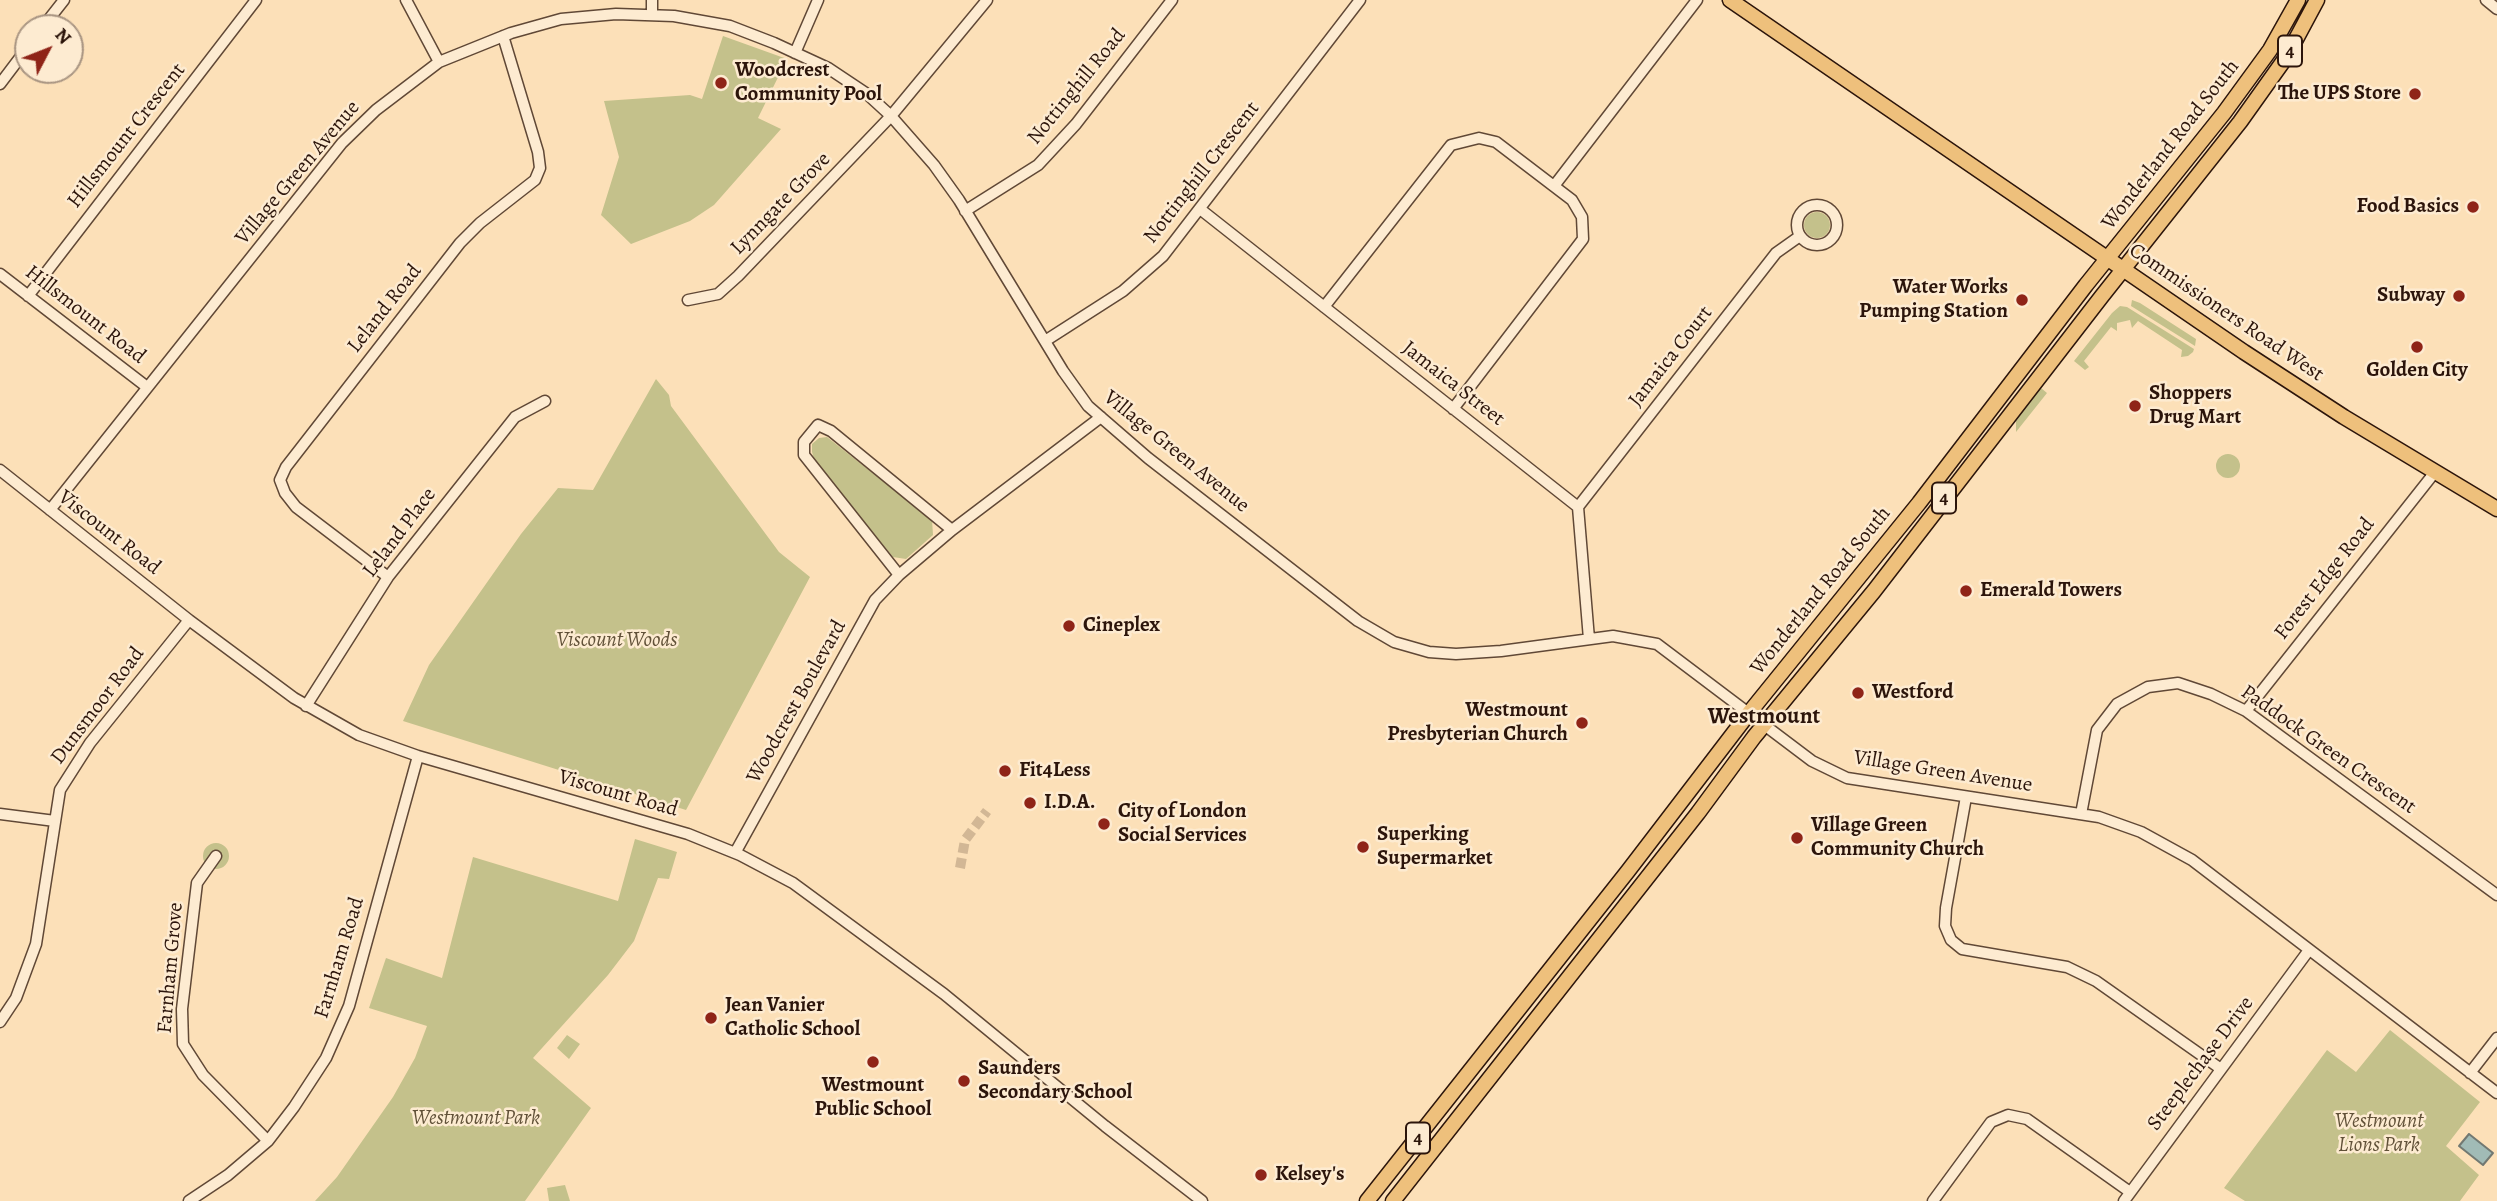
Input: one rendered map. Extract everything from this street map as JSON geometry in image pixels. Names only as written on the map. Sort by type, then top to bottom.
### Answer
[{"type":"main road","name":"Commissioners Road West","points":[[1730,0],[2123,270],[2333,410],[2497,509]]},
{"type":"main road","name":"Wonderland Road South","points":[[1367,1201],[1628,871],[1749,713],[1894,535],[2243,88],[2270,50],[2298,0]]},
{"type":"main road","name":"Wonderland Road South","points":[[1393,1201],[2258,99],[2287,56],[2317,0]]},
{"type":"street","name":"Hillsmount Crescent","points":[[28,296],[256,0]]},
{"type":"street","points":[[406,0],[439,62]]},
{"type":"street","points":[[652,0],[652,15]]},
{"type":"street","points":[[795,52],[818,0]]},
{"type":"street","name":"Lynngate Grove","points":[[688,300],[718,294],[738,276],[891,116],[987,0]]},
{"type":"street","name":"Nottinghill Road","points":[[965,211],[1038,165],[1076,124],[1172,0]]},
{"type":"street","name":"Nottinghill Crescent","points":[[1045,341],[1123,291],[1163,256],[1360,0]]},
{"type":"street","points":[[1553,186],[1697,0]]},
{"type":"street","points":[[2486,0],[2497,9]]},
{"type":"street","name":"Village Green Avenue","points":[[50,510],[342,143],[376,110],[439,62],[503,36],[561,19],[616,14],[652,15],[730,26],[828,68],[867,94],[891,116],[934,165],[1088,406],[1148,458],[1358,621],[1394,642],[1429,652],[1456,654],[1613,636],[1657,643],[1812,761],[1847,778],[2099,817],[2141,832],[2192,860],[2497,1093]]},
{"type":"street","name":"Leland Road","points":[[388,577],[296,507],[285,493],[280,480],[286,467],[460,243],[480,223],[535,180],[540,168],[538,152],[503,36]]},
{"type":"street","points":[[0,84],[14,66]]},
{"type":"street","points":[[1324,307],[1451,145],[1479,138],[1496,142],[1572,200],[1582,217],[1583,239],[1453,409]]},
{"type":"street","name":"Jamaica Street","points":[[1200,209],[1578,507]]},
{"type":"street","name":"Jamaica Court","points":[[1578,507],[1776,253],[1800,236]]},
{"type":"street","name":"Hillsmount Road","points":[[0,274],[147,387]]},
{"type":"street","name":"Leland Place","points":[[306,706],[388,577],[515,417],[545,401]]},
{"type":"street","name":"Woodcrest Boulevard","points":[[735,853],[875,600],[899,575],[952,530],[1101,417]]},
{"type":"street","points":[[899,575],[804,455],[804,442],[818,425],[831,431],[952,530]]},
{"type":"street","name":"Viscount Road","points":[[0,470],[189,620],[306,706],[359,735],[418,756],[688,834],[735,853],[793,883],[944,994],[1202,1201]]},
{"type":"street","name":"Forest Edge Road","points":[[2246,711],[2435,472]]},
{"type":"street","points":[[1578,507],[1588,639]]},
{"type":"street","name":"Dunsmoor Road","points":[[0,1022],[16,998],[36,944],[60,790],[90,743],[189,620]]},
{"type":"street","name":"Paddock Green Crescent","points":[[2081,814],[2097,730],[2117,704],[2148,687],[2178,683],[2211,694],[2246,711],[2497,895]]},
{"type":"street","name":"Farnham Road","points":[[189,1201],[228,1175],[268,1140],[294,1107],[326,1058],[349,1006],[418,756]]},
{"type":"street","points":[[1966,797],[1945,908],[1945,926],[1951,940],[1962,949],[2067,967],[2096,981],[2221,1069]]},
{"type":"street","points":[[0,814],[55,821]]},
{"type":"street","name":"Farnham Grove","points":[[216,856],[197,883],[182,1009],[183,1044],[203,1075],[268,1140]]},
{"type":"street","name":"Steeplechase Drive","points":[[2127,1196],[2309,950]]},
{"type":"street","points":[[2470,1073],[2497,1038]]},
{"type":"street","points":[[1933,1201],[1992,1122],[2008,1115],[2027,1119],[2127,1196]]},
{"type":"green space","points":[[723,36],[787,59],[758,118],[781,129],[714,205],[690,221],[631,244],[601,215],[619,157],[604,101],[690,95],[702,99]]},
{"type":"green space","points":[[1817,212],[1826,216],[1830,225],[1826,234],[1817,238],[1808,234],[1804,225],[1808,216]]},
{"type":"green space","points":[[2132,300],[2196,339],[2195,346],[2131,306]]},
{"type":"green space","points":[[2120,306],[2127,307],[2194,349],[2193,352],[2181,357],[2182,350],[2138,321],[2132,328],[2130,320],[2117,323],[2117,331],[2111,327],[2084,361],[2089,367],[2085,370],[2074,361]]},
{"type":"green space","name":"Viscount Woods","points":[[656,379],[669,395],[671,406],[779,552],[810,577],[686,810],[403,721],[429,665],[521,534],[558,488],[593,490]]},
{"type":"green space","points":[[2041,388],[2047,393],[2016,432],[2016,420]]},
{"type":"green space","points":[[827,437],[932,520],[933,535],[906,559],[893,557],[815,462],[812,444],[819,438]]},
{"type":"green space","points":[[2228,454],[2236,458],[2240,466],[2236,474],[2228,478],[2220,474],[2216,466],[2220,458]]},
{"type":"green space","name":"Westmount Park","points":[[635,839],[677,852],[669,879],[658,878],[634,941],[608,975],[533,1058],[591,1108],[525,1201],[315,1201],[337,1177],[393,1097],[415,1058],[427,1026],[369,1008],[386,958],[442,978],[473,857],[618,901]]},
{"type":"green space","points":[[216,843],[225,847],[229,856],[225,865],[216,869],[207,865],[203,856],[207,847]]},
{"type":"green space","name":"Westmount Lions Park","points":[[2390,1030],[2480,1102],[2446,1146],[2479,1175],[2460,1201],[2245,1201],[2224,1188],[2327,1050],[2356,1072]]},
{"type":"green space","points":[[567,1035],[580,1044],[569,1059],[557,1048]]},
{"type":"green space","points":[[565,1185],[570,1201],[549,1201],[547,1188]]},
{"type":"water","points":[[2469,1134],[2493,1153],[2483,1165],[2459,1146]]},
{"type":"tunnel","points":[[960,868],[965,840],[987,811]]},
{"type":"place","name":"Woodcrest Community Pool","points":[[721,83]]},
{"type":"place","name":"The UPS Store","points":[[2415,94]]},
{"type":"place","name":"Food Basics","points":[[2473,207]]},
{"type":"place","name":"Subway","points":[[2459,296]]},
{"type":"place","name":"Water Works Pumping Station","points":[[2022,300]]},
{"type":"place","name":"Golden City","points":[[2417,347]]},
{"type":"place","name":"Shoppers Drug Mart","points":[[2135,406]]},
{"type":"place","name":"Emerald Towers","points":[[1966,591]]},
{"type":"place","name":"Cineplex","points":[[1069,626]]},
{"type":"place","name":"Westford","points":[[1858,693]]},
{"type":"place","name":"Westmount Presbyterian Church","points":[[1582,723]]},
{"type":"place","name":"Fit4Less","points":[[1005,771]]},
{"type":"place","name":"I.D.A.","points":[[1030,803]]},
{"type":"place","name":"City of London Social Services","points":[[1104,824]]},
{"type":"place","name":"Village Green Community Church","points":[[1797,838]]},
{"type":"place","name":"Superking Supermarket","points":[[1363,847]]},
{"type":"place","name":"Jean Vanier Catholic School","points":[[711,1018]]},
{"type":"place","name":"Westmount Public School","points":[[873,1062]]},
{"type":"place","name":"Saunders Secondary School","points":[[964,1081]]},
{"type":"place","name":"Kelsey's","points":[[1261,1175]]},
{"type":"district","name":"Westmount","points":[[1764,717]]}]
